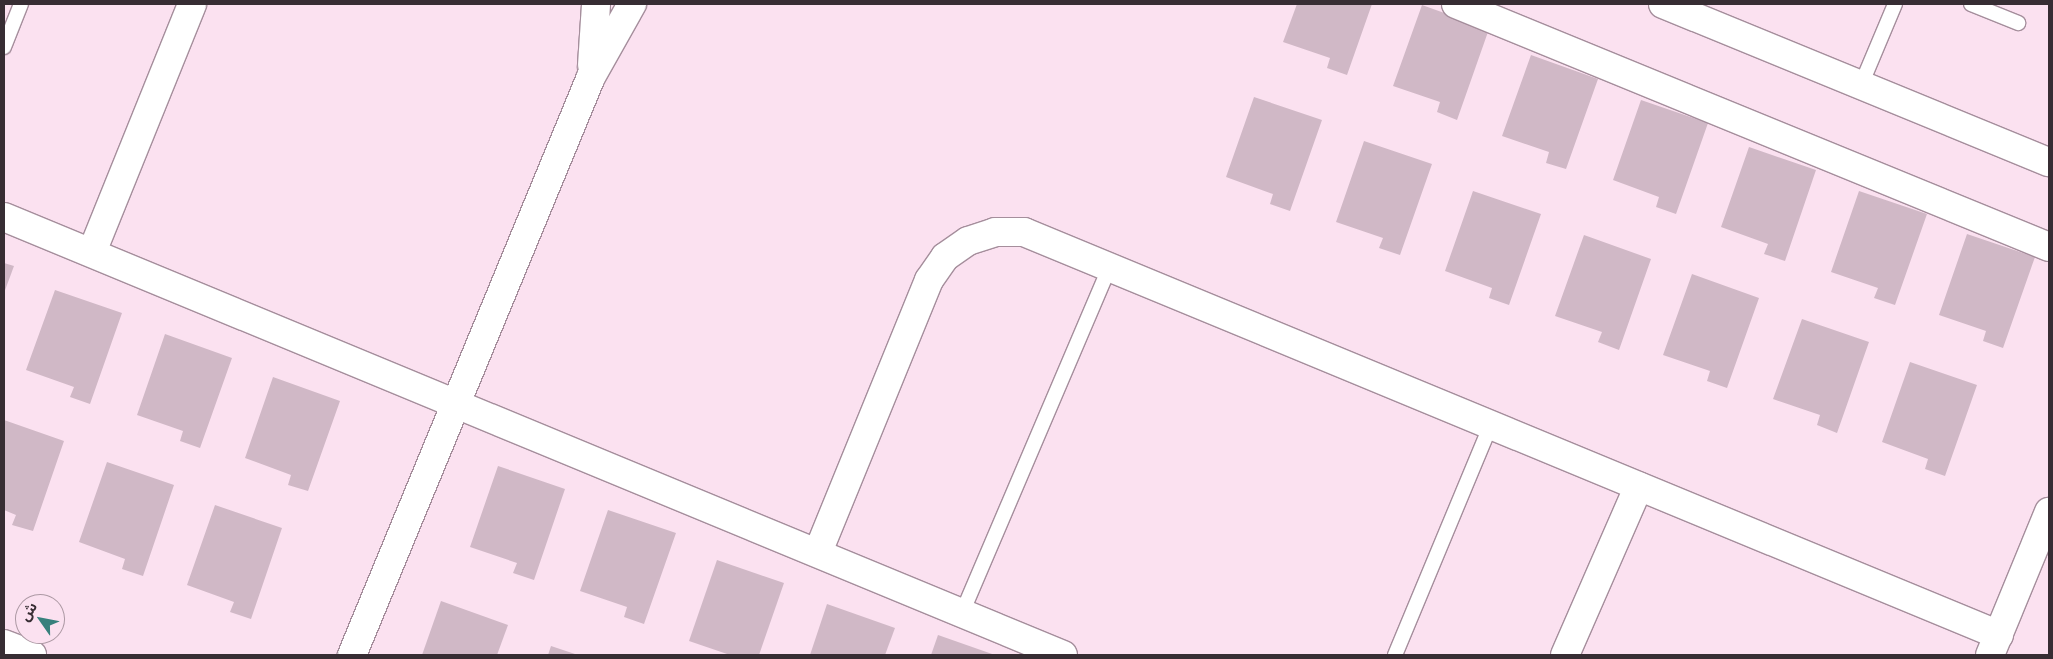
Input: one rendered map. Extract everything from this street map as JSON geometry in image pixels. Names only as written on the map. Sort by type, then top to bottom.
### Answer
[{"type":"street","points":[[92,252],[192,4]]},
{"type":"street","points":[[591,77],[596,4]]},
{"type":"street","points":[[591,77],[609,4]]},
{"type":"street","points":[[352,655],[591,77],[632,4]]},
{"type":"street","points":[[591,77],[653,4]]},
{"type":"street","points":[[1456,4],[2049,247]]},
{"type":"street","points":[[1663,4],[2049,162]]},
{"type":"street","points":[[4,217],[457,401],[1063,655]]},
{"type":"street","points":[[818,552],[929,280],[945,257],[977,238],[995,232],[1024,232],[1110,266],[1639,486],[1994,645],[2049,512]]},
{"type":"street","points":[[1565,655],[1639,486]]},
{"type":"street","points":[[4,644],[32,655]]},
{"type":"lane","points":[[4,47],[21,4]]},
{"type":"lane","points":[[1861,85],[1895,4]]},
{"type":"lane","points":[[1971,4],[2018,23]]},
{"type":"lane","points":[[962,613],[1110,266]]},
{"type":"lane","points":[[1395,655],[1491,424]]},
{"type":"building","points":[[1297,4],[1372,4],[1347,75],[1327,68],[1330,58],[1283,42]]},
{"type":"building","points":[[1422,5],[1489,29],[1457,120],[1437,112],[1440,102],[1393,86]]},
{"type":"building","points":[[1531,55],[1598,79],[1566,169],[1546,163],[1549,152],[1502,136]]},
{"type":"building","points":[[1254,97],[1322,120],[1290,211],[1270,204],[1273,194],[1226,177]]},
{"type":"building","points":[[1641,100],[1708,123],[1676,214],[1656,207],[1659,197],[1613,180]]},
{"type":"building","points":[[1364,141],[1432,164],[1400,255],[1379,248],[1383,238],[1336,222]]},
{"type":"building","points":[[1749,147],[1816,170],[1785,261],[1764,254],[1768,244],[1721,227]]},
{"type":"building","points":[[1473,191],[1541,214],[1509,305],[1489,298],[1492,288],[1445,271]]},
{"type":"building","points":[[1859,191],[1927,214],[1895,305],[1874,298],[1878,288],[1831,272]]},
{"type":"building","points":[[1967,234],[2035,257],[2003,348],[1983,341],[1986,331],[1939,315]]},
{"type":"building","points":[[1584,235],[1651,259],[1619,350],[1598,342],[1602,332],[1555,316]]},
{"type":"building","points":[[4,263],[14,266],[4,293]]},
{"type":"building","points":[[1692,274],[1759,298],[1727,388],[1707,381],[1710,371],[1663,355]]},
{"type":"building","points":[[55,290],[122,313],[90,404],[70,397],[74,387],[26,370]]},
{"type":"building","points":[[1802,319],[1869,342],[1837,433],[1817,425],[1820,415],[1773,399]]},
{"type":"building","points":[[165,334],[232,358],[200,448],[180,441],[183,431],[137,415]]},
{"type":"building","points":[[1910,362],[1977,385],[1945,476],[1925,469],[1928,459],[1882,442]]},
{"type":"building","points":[[273,377],[340,401],[308,491],[288,485],[291,475],[245,458]]},
{"type":"building","points":[[4,420],[64,441],[33,531],[12,525],[16,515],[4,510]]},
{"type":"building","points":[[107,462],[174,485],[143,576],[122,569],[125,559],[79,542]]},
{"type":"building","points":[[498,466],[565,489],[534,580],[513,573],[517,563],[470,547]]},
{"type":"building","points":[[215,505],[282,528],[251,619],[230,612],[234,602],[187,585]]},
{"type":"building","points":[[608,510],[676,533],[644,624],[624,617],[627,607],[580,591]]},
{"type":"building","points":[[717,560],[784,583],[759,655],[730,655],[689,641]]},
{"type":"building","points":[[441,601],[508,625],[497,655],[422,655]]},
{"type":"building","points":[[827,604],[895,628],[885,655],[810,655]]},
{"type":"building","points":[[938,635],[995,655],[931,655]]},
{"type":"building","points":[[551,646],[578,655],[548,655]]}]
